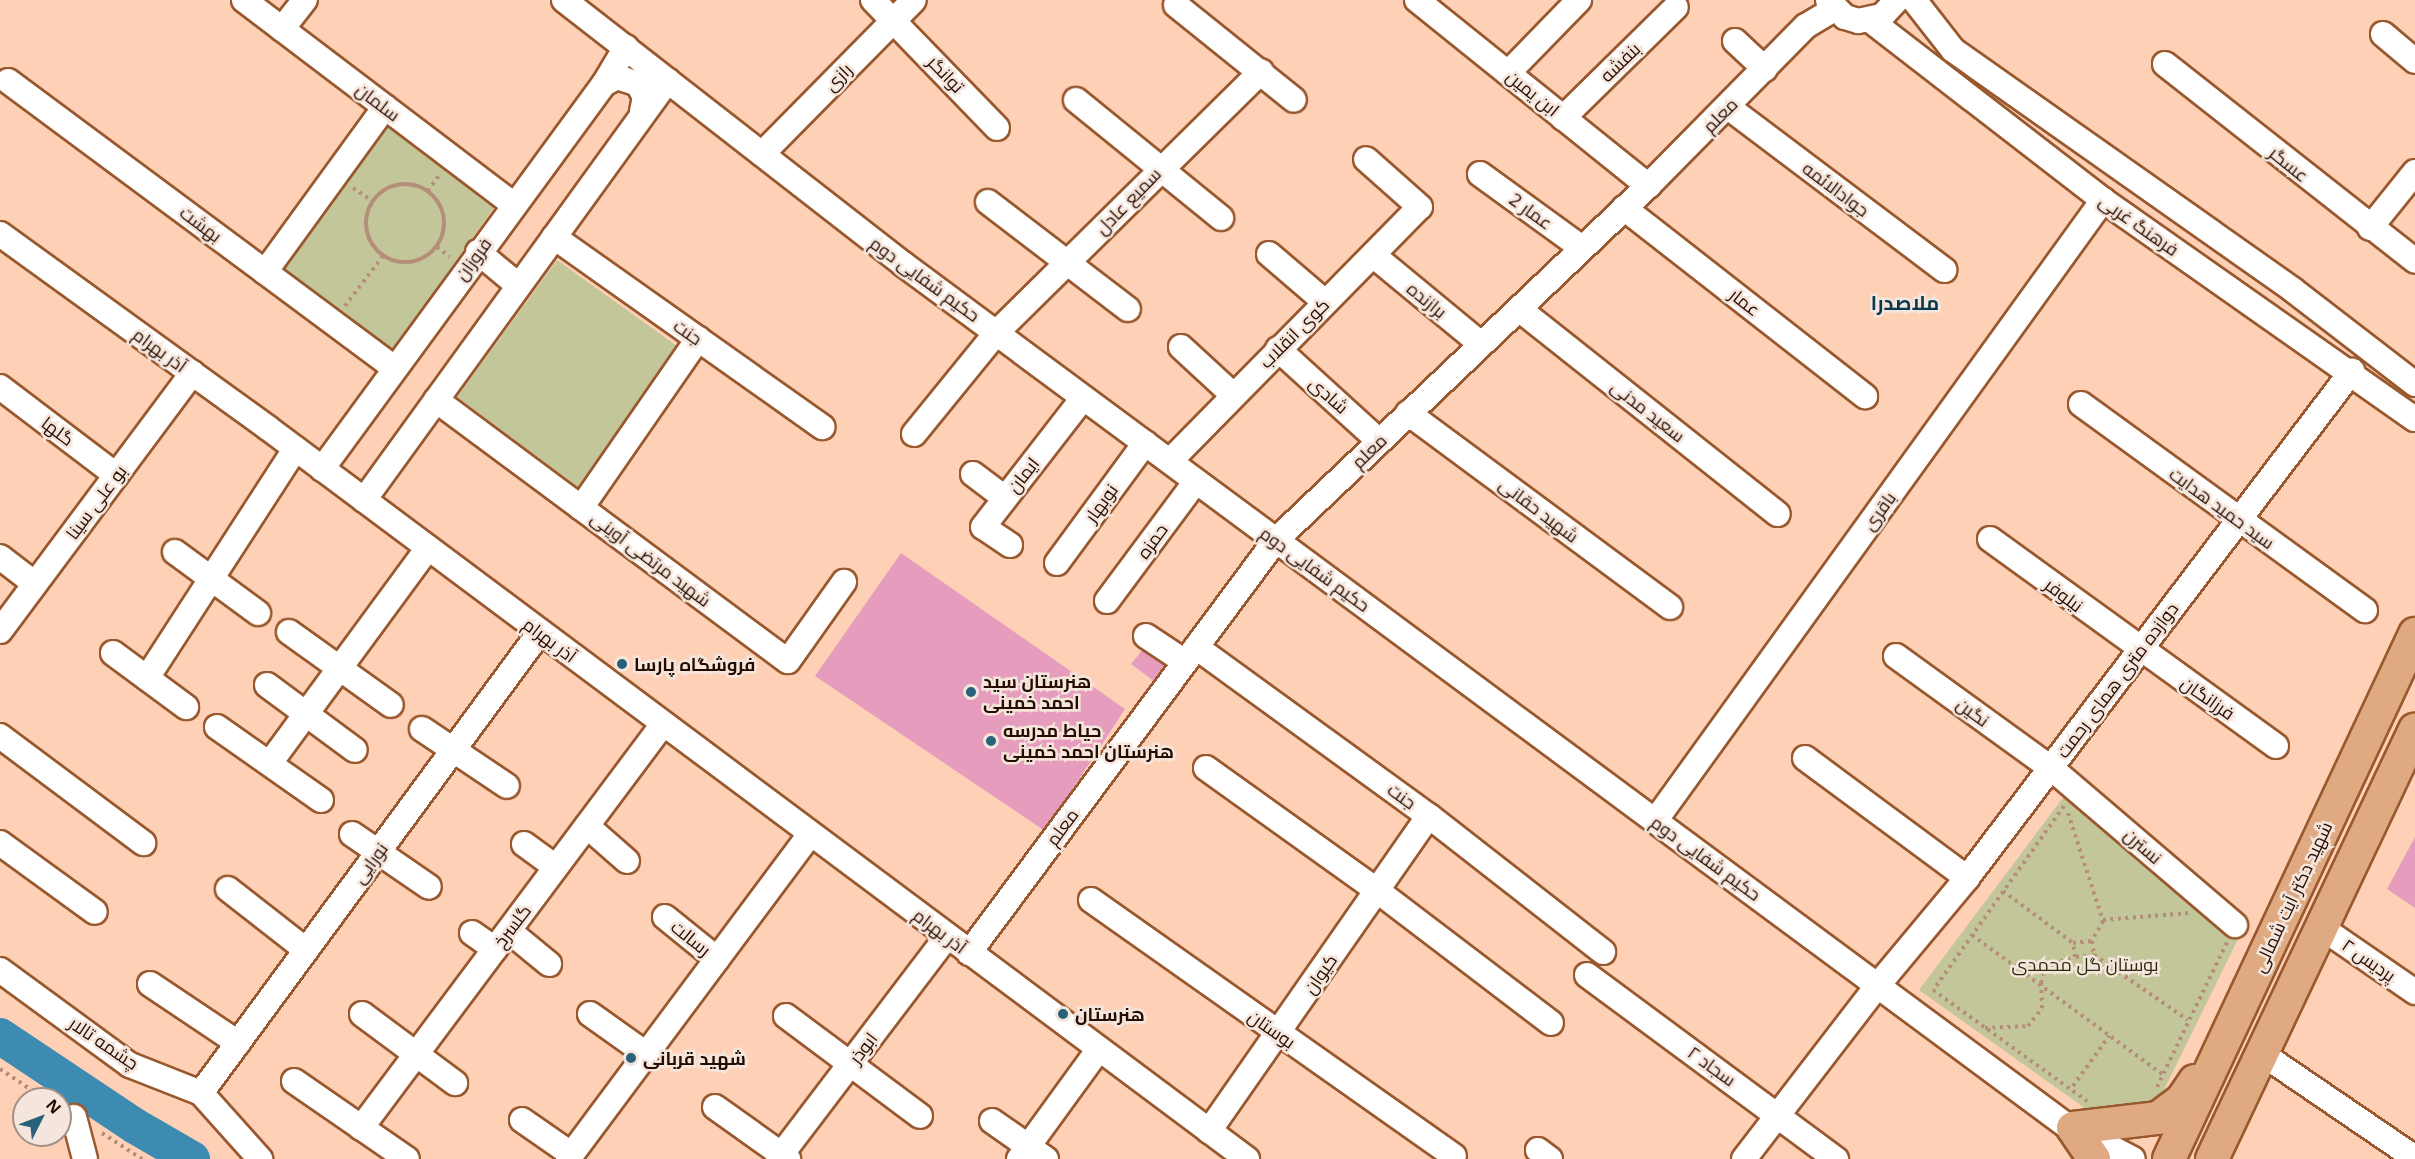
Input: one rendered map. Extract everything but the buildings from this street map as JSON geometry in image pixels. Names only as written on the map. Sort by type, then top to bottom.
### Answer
[{"type":"main road","name":"شهید دکتر آیت شمالی","points":[[2169,1159],[2415,634]]},
{"type":"main road","points":[[2212,1159],[2264,1055],[2415,730]]},
{"type":"main road","points":[[2094,1159],[2085,1118],[2158,1118],[2182,1100],[2226,1036]]},
{"type":"main road","points":[[2225,1159],[2236,1112]]},
{"type":"street","name":"سلمان","points":[[244,0],[513,204]]},
{"type":"street","points":[[282,29],[305,0]]},
{"type":"street","name":"حکیم شفایی دوم","points":[[564,0],[903,264],[1878,985],[1968,1050],[2085,1118]]},
{"type":"street","name":"توانگر","points":[[873,0],[997,128]]},
{"type":"street","name":"رازی","points":[[762,154],[914,0]]},
{"type":"street","name":"ابن یمین","points":[[1418,0],[1648,186]]},
{"type":"street","points":[[1508,73],[1579,0]]},
{"type":"street","points":[[1831,4],[1858,21],[1882,16],[1897,0]]},
{"type":"street","name":"فرهنگ غربی","points":[[1914,0],[1953,50],[2293,290],[2415,384]]},
{"type":"street","name":"معلم","points":[[969,953],[1276,540],[1648,186],[1810,22],[1831,4]]},
{"type":"street","points":[[1176,5],[1294,100]]},
{"type":"street","name":"بنفشه","points":[[1563,117],[1676,7]]},
{"type":"street","name":"فرهنگ غربی","points":[[1870,20],[2103,200],[2352,371],[2415,419]]},
{"type":"street","points":[[2383,34],[2415,61]]},
{"type":"street","points":[[1735,41],[1765,69]]},
{"type":"street","name":"فروزان","points":[[322,469],[513,204],[604,84],[626,48]]},
{"type":"street","name":"عسگر","points":[[2165,64],[2370,228],[2415,261]]},
{"type":"street","name":"سمیع عادل","points":[[997,332],[1068,264],[1158,169],[1261,72]]},
{"type":"street","points":[[604,84],[617,77],[638,84],[645,97],[642,111]]},
{"type":"street","points":[[364,500],[642,111],[668,80]]},
{"type":"street","name":"بهشت","points":[[9,81],[394,368]]},
{"type":"street","points":[[1076,100],[1221,218]]},
{"type":"street","points":[[265,272],[385,107]]},
{"type":"street","name":"جوادالائمه","points":[[1728,107],[1944,270]]},
{"type":"street","name":"کوی انقلاب","points":[[1170,461],[1278,348],[1420,207],[1366,159]]},
{"type":"street","points":[[2370,228],[2415,172]]},
{"type":"street","name":"عمار 2","points":[[1480,174],[1582,248]]},
{"type":"street","name":"باقری","points":[[1655,821],[2103,200]]},
{"type":"street","points":[[988,202],[1128,309]]},
{"type":"street","name":"عمار","points":[[1624,208],[1865,396]]},
{"type":"street","name":"آذر بهرام","points":[[0,234],[364,500],[1247,1159]]},
{"type":"street","name":"جنت","points":[[554,237],[822,427]]},
{"type":"street","points":[[478,252],[519,286]]},
{"type":"street","points":[[1269,254],[1325,302]]},
{"type":"street","name":"برازنده","points":[[1372,255],[1481,344]]},
{"type":"street","name":"سعید مدنی","points":[[1519,309],[1778,514]]},
{"type":"street","points":[[914,434],[997,332]]},
{"type":"street","points":[[581,508],[698,339]]},
{"type":"street","points":[[1181,347],[1233,395]]},
{"type":"street","name":"شادی","points":[[1278,348],[1379,441]]},
{"type":"street","name":"دوازده متری همای رحمت","points":[[1744,1159],[1878,985],[1967,878],[2352,371]]},
{"type":"street","name":"بو علی سینا","points":[[0,631],[192,374]]},
{"type":"street","name":"گلها","points":[[0,387],[116,475]]},
{"type":"street","name":"ایمان","points":[[1010,545],[983,527],[1083,398]]},
{"type":"street","name":"شهید مرتضی آوینی","points":[[436,400],[788,661],[844,582]]},
{"type":"street","name":"سید حمید هدایت","points":[[2081,404],[2238,521],[2365,610]]},
{"type":"street","name":"شهید حقانی","points":[[1408,414],[1670,607]]},
{"type":"street","points":[[344,437],[341,454],[349,470],[365,477],[388,468]]},
{"type":"street","name":"نوبهار","points":[[1057,563],[1145,443]]},
{"type":"street","points":[[147,678],[295,449]]},
{"type":"street","points":[[973,474],[1005,498]]},
{"type":"street","name":"حمزه","points":[[1107,601],[1196,481]]},
{"type":"street","name":"نیلوفر","points":[[1990,539],[2139,650]]},
{"type":"street","points":[[270,763],[428,548]]},
{"type":"street","points":[[175,552],[258,613]]},
{"type":"street","points":[[0,557],[35,584]]},
{"type":"street","points":[[289,632],[390,705]]},
{"type":"street","name":"نورایی","points":[[201,1093],[540,632]]},
{"type":"street","name":"جنت","points":[[1146,636],[1190,655],[1429,816],[1603,952]]},
{"type":"street","name":"فرزانگان","points":[[2139,650],[2276,746]]},
{"type":"street","points":[[113,653],[186,707]]},
{"type":"street","name":"نگین","points":[[1896,656],[2051,768]]},
{"type":"street","points":[[267,685],[355,750]]},
{"type":"street","name":"گلسرخ","points":[[361,1128],[663,724]]},
{"type":"street","points":[[217,727],[321,800]]},
{"type":"street","points":[[422,729],[507,786]]},
{"type":"street","points":[[0,736],[143,843]]},
{"type":"street","points":[[1805,758],[1967,878]]},
{"type":"street","points":[[1206,768],[1379,892],[1551,1023]]},
{"type":"street","name":"نسترن","points":[[2051,768],[2235,925]]},
{"type":"street","name":"کیوان","points":[[1209,1131],[1379,892],[1429,816]]},
{"type":"street","points":[[587,826],[627,861]]},
{"type":"street","points":[[352,834],[429,887]]},
{"type":"street","points":[[522,1120],[569,1156],[810,834]]},
{"type":"street","points":[[0,843],[95,912]]},
{"type":"street","points":[[524,844],[556,867]]},
{"type":"street","points":[[228,889],[306,950]]},
{"type":"street","name":"بوستان","points":[[1091,900],[1454,1156]]},
{"type":"street","name":"رسالت","points":[[665,916],[717,958]]},
{"type":"street","name":"پردیس ۲","points":[[2322,928],[2415,992]]},
{"type":"street","points":[[472,933],[502,940],[549,964]]},
{"type":"street","name":"ابوذر","points":[[783,1157],[947,936]]},
{"type":"street","name":"چشمه تالار","points":[[0,970],[130,1065],[201,1093],[260,1159]]},
{"type":"street","name":"سجاد ۲","points":[[1587,975],[1836,1159]]},
{"type":"street","points":[[150,984],[238,1043]]},
{"type":"street","points":[[362,1014],[418,1052],[455,1083]]},
{"type":"street","points":[[590,1014],[646,1054]]},
{"type":"street","points":[[786,1016],[852,1062],[920,1116]]},
{"type":"street","points":[[992,1121],[1031,1155],[1099,1049]]},
{"type":"street","points":[[2264,1055],[2415,1158]]},
{"type":"street","points":[[294,1081],[407,1159]]},
{"type":"street","points":[[715,1107],[783,1157]]},
{"type":"street","points":[[74,1116],[85,1159]]},
{"type":"street","points":[[2085,1118],[2106,1159]]},
{"type":"street","points":[[2085,1118],[2133,1159]]},
{"type":"path","points":[[404,184],[428,191],[438,201],[444,227],[437,247],[422,259],[409,263],[383,256],[368,237],[367,213],[380,192],[404,184]]},
{"type":"path","points":[[437,247],[456,262]]},
{"type":"path","points":[[333,322],[383,256]]},
{"type":"path","points":[[2085,1118],[1983,1029],[1933,990],[2065,804],[2103,921],[2092,941],[2094,956]]},
{"type":"path","points":[[2003,891],[2073,943],[2092,941]]},
{"type":"path","points":[[2103,920],[2193,913]]},
{"type":"path","points":[[2153,1096],[2235,925]]},
{"type":"path","points":[[1972,935],[2163,1075]]},
{"type":"path","points":[[2073,943],[2075,957]]},
{"type":"path","points":[[1983,1029],[2028,1026],[2042,1008],[2041,987],[2046,966],[2075,957],[2094,956],[2188,1020]]},
{"type":"path","points":[[1968,1050],[1983,1029]]},
{"type":"path","points":[[2073,1086],[2109,1036]]},
{"type":"path","points":[[0,1069],[27,1087]]},
{"type":"green space","points":[[385,123],[495,206],[392,351],[280,266]]},
{"type":"green space","points":[[557,260],[681,349],[578,487],[457,397]]},
{"type":"green space","name":"بوستان گل محمدی","points":[[2065,795],[2238,939],[2160,1098],[2096,1116],[1919,990]]},
{"type":"waterway","points":[[0,1036],[135,1126],[192,1159]]},
{"type":"place","name":"فروشگاه پارسا","points":[[622,664]]},
{"type":"place","name":"هنرستان سید احمد خمینی","points":[[971,692]]},
{"type":"place","name":"حیاط مدرسه هنرستان احمد خمینی","points":[[991,741]]},
{"type":"place","name":"هنرستان","points":[[1063,1014]]},
{"type":"place","name":"شهید قربانی","points":[[631,1058]]},
{"type":"district","name":"ملاصدرا","points":[[1905,302]]}]
